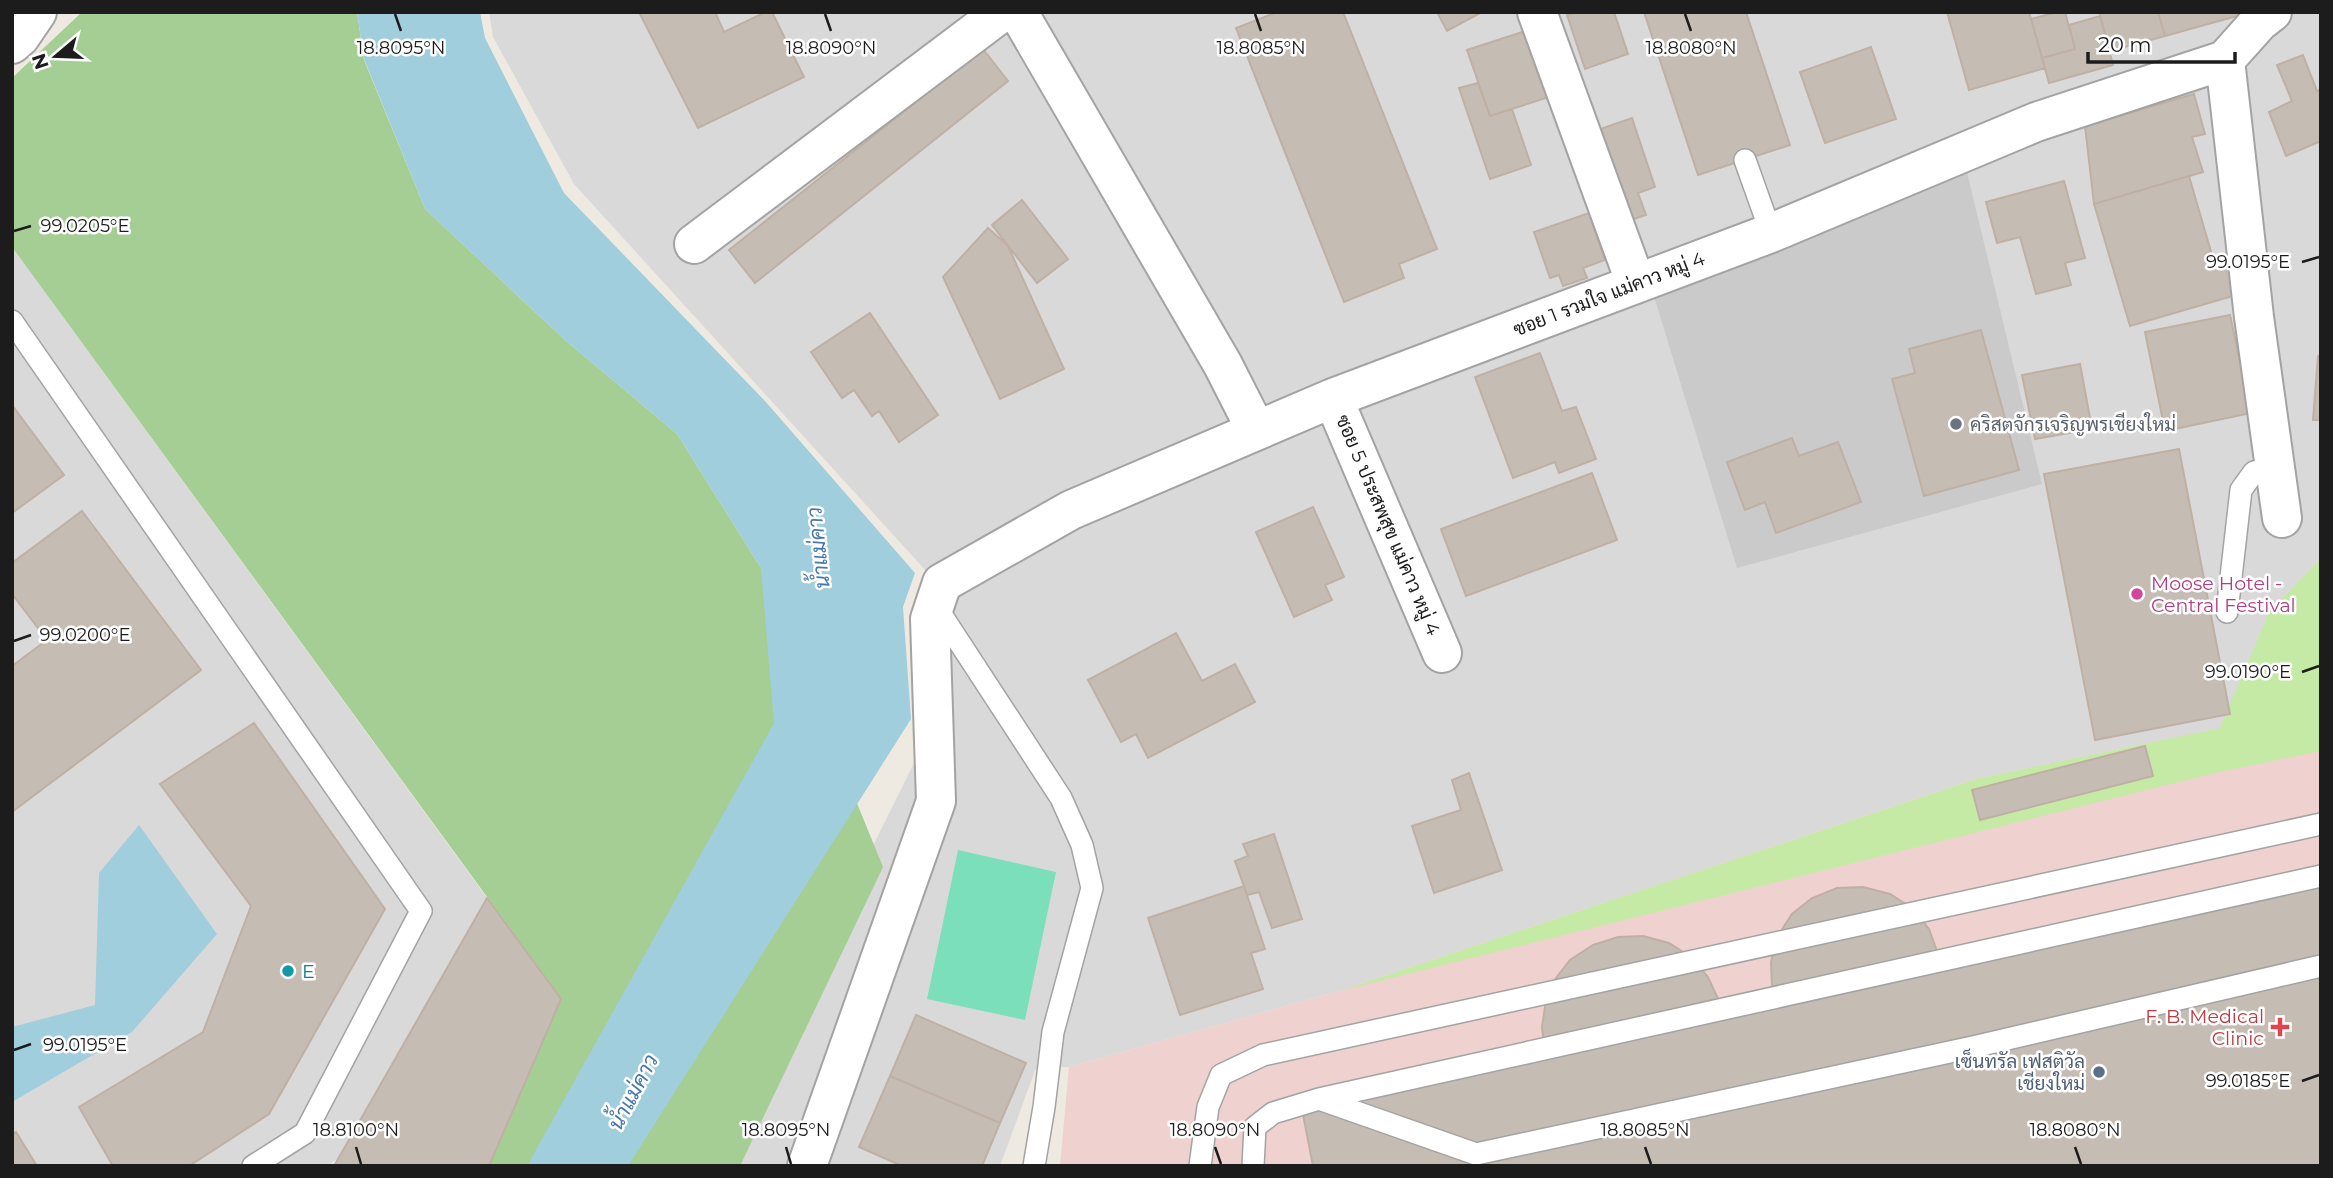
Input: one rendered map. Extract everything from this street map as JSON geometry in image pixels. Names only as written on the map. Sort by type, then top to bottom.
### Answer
[{"type":"street","points":[[12,44],[37,12]]},
{"type":"street","points":[[694,244],[1002,12]]},
{"type":"street","points":[[1018,12],[1223,365],[1256,430]]},
{"type":"street","points":[[1536,12],[1636,284]]},
{"type":"street","points":[[2272,12],[2259,22],[2225,60],[2281,518]]},
{"type":"street","name":"ซอย 1 รวมใจ แม่คาว หมู่ 4","points":[[938,594],[1071,509],[1333,398],[1771,233],[2036,121],[2225,60]]},
{"type":"street","name":"ซอย 5 ประสพสุข แม่คาว หมู่ 4","points":[[1333,398],[1442,653]]},
{"type":"street","points":[[807,1166],[936,801],[930,619],[938,594]]},
{"type":"lane","points":[[1745,160],[1771,233]]},
{"type":"lane","points":[[12,321],[421,911],[305,1133],[253,1166]]},
{"type":"lane","points":[[2227,612],[2241,490],[2254,472],[2275,466]]},
{"type":"lane","points":[[938,594],[1062,798],[1082,845],[1093,888],[1053,1032],[1034,1166]]},
{"type":"lane","points":[[1200,1166],[1209,1107],[1222,1075],[1263,1055],[2321,824]]},
{"type":"lane","points":[[1253,1166],[1255,1127],[1273,1114],[1319,1099],[2321,876]]},
{"type":"lane","points":[[1319,1099],[1476,1154],[1973,1047],[2321,966]]},
{"type":"shaded area","points":[[489,12],[2321,12],[2321,558],[2269,612],[2221,728],[1976,779],[1339,991],[1069,1067],[1036,1068],[1000,1166],[714,1166],[922,747],[927,572],[574,184],[493,37]]},
{"type":"shaded area","points":[[1966,168],[2042,484],[1737,568],[1653,293]]},
{"type":"shaded area","points":[[12,247],[487,898],[337,1159],[327,1166],[12,1166]]},
{"type":"shaded area","points":[[2321,558],[2321,1166],[1060,1166],[1069,1067],[1339,991],[1976,779],[2221,728],[2269,612]]},
{"type":"green space","points":[[82,12],[357,12],[364,60],[425,209],[565,340],[677,434],[761,568],[883,867],[740,1166],[489,1166],[561,998],[12,247],[12,78]]},
{"type":"green space","points":[[2321,558],[2321,751],[2219,772],[1339,991],[1976,779],[2220,728],[2269,612]]},
{"type":"green space","points":[[958,850],[1056,872],[1025,1020],[927,999]]},
{"type":"water","name":"น้ำแม่คาว","points":[[357,12],[480,12],[485,38],[564,193],[765,401],[915,573],[903,607],[911,719],[628,1166],[527,1166],[774,723],[761,568],[677,434],[565,340],[425,209],[364,59]]},
{"type":"water","points":[[139,825],[217,934],[132,1032],[12,1102],[12,1027],[95,1005],[99,873]]},
{"type":"building","points":[[639,12],[715,12],[724,32],[766,12],[772,12],[804,77],[698,128]]},
{"type":"building","points":[[1277,12],[1343,12],[1437,249],[1399,264],[1404,278],[1344,302],[1236,28]]},
{"type":"building","points":[[1437,12],[1482,12],[1447,31]]},
{"type":"building","points":[[1576,12],[1614,12],[1628,54],[1585,69],[1567,15]]},
{"type":"building","points":[[1644,12],[1746,12],[1790,145],[1698,175]]},
{"type":"building","points":[[1947,12],[2029,12],[2045,68],[1969,90]]},
{"type":"building","points":[[2065,12],[2075,49],[2042,58],[2031,19]]},
{"type":"building","points":[[2099,12],[2158,12],[2165,36],[2110,51]]},
{"type":"building","points":[[2158,12],[2247,12],[2248,13],[2165,36]]},
{"type":"building","points":[[2100,16],[2113,65],[2049,83],[2042,58],[2075,49],[2069,25]]},
{"type":"building","points":[[1535,28],[1558,94],[1490,116],[1467,50]]},
{"type":"building","points":[[1871,47],[1896,119],[1825,143],[1800,72]]},
{"type":"building","points":[[983,49],[1008,81],[755,283],[729,250]]},
{"type":"building","points":[[2303,55],[2317,91],[2321,89],[2321,141],[2286,156],[2269,112],[2292,101],[2277,65]]},
{"type":"building","points":[[1478,83],[1490,116],[1512,109],[1531,165],[1490,179],[1459,88]]},
{"type":"building","points":[[2194,94],[2205,134],[2192,137],[2203,172],[2094,204],[2085,126]]},
{"type":"building","points":[[1632,118],[1655,187],[1638,193],[1646,215],[1613,226],[1583,135]]},
{"type":"building","points":[[2189,176],[2214,262],[2226,258],[2236,295],[2130,326],[2094,204]]},
{"type":"building","points":[[2064,181],[2085,258],[2065,263],[2071,285],[2036,294],[2020,237],[1997,243],[1986,202]]},
{"type":"building","points":[[1022,200],[1068,259],[1037,283],[992,225]]},
{"type":"building","points":[[1589,213],[1605,260],[1583,268],[1587,278],[1563,286],[1559,275],[1550,278],[1534,232]]},
{"type":"building","points":[[988,228],[1008,246],[1064,369],[1000,399],[943,277]]},
{"type":"building","points":[[870,313],[938,415],[899,442],[879,411],[872,416],[854,390],[842,398],[811,352]]},
{"type":"building","points":[[2230,315],[2251,413],[2165,431],[2145,332]]},
{"type":"building","name":"คริสตจักรเจริญพรเชียงใหม่","points":[[1981,330],[2019,470],[1924,496],[1892,379],[1915,373],[1909,349]]},
{"type":"building","points":[[1540,353],[1562,411],[1576,407],[1596,459],[1559,473],[1555,462],[1513,478],[1475,377]]},
{"type":"building","points":[[2318,356],[2321,356],[2321,420],[2313,420]]},
{"type":"building","points":[[2080,364],[2092,429],[2035,439],[2022,375]]},
{"type":"building","points":[[12,405],[64,475],[12,513]]},
{"type":"building","points":[[1792,438],[1799,456],[1838,442],[1861,502],[1776,533],[1765,502],[1745,510],[1727,462]]},
{"type":"building","name":"Moose Hotel - Central Festival","points":[[2179,449],[2230,714],[2095,740],[2044,474]]},
{"type":"building","points":[[1592,473],[1617,540],[1466,596],[1441,529]]},
{"type":"building","points":[[1313,507],[1344,577],[1325,585],[1332,600],[1294,617],[1256,532]]},
{"type":"building","points":[[82,511],[201,670],[12,812],[12,666],[47,640],[12,594],[12,563]]},
{"type":"building","points":[[1176,633],[1202,681],[1235,664],[1255,702],[1148,758],[1136,734],[1121,742],[1088,680]]},
{"type":"building","name":"E","points":[[254,723],[385,909],[269,1114],[189,1166],[113,1166],[79,1107],[203,1032],[251,906],[160,784]]},
{"type":"building","points":[[2145,746],[2153,776],[1980,820],[1972,790]]},
{"type":"building","points":[[1469,773],[1502,870],[1434,893],[1412,826],[1461,810],[1452,780]]},
{"type":"building","points":[[1274,834],[1302,919],[1272,928],[1259,892],[1247,895],[1235,861],[1248,856],[1243,844]]},
{"type":"building","name":"เซ็นทรัล เฟสติวัล เชียงใหม่","points":[[2321,882],[2321,1166],[1313,1166],[1299,1094],[1544,1046],[1542,1027],[1546,1000],[1553,982],[1570,960],[1593,945],[1618,937],[1643,936],[1669,943],[1691,957],[1708,977],[1719,1001],[1772,988],[1771,962],[1777,937],[1792,914],[1812,898],[1837,888],[1863,887],[1890,894],[1912,908],[1929,929],[1938,954]]},
{"type":"building","points":[[1244,886],[1265,949],[1251,953],[1263,989],[1180,1015],[1148,918]]},
{"type":"building","points":[[487,898],[561,999],[489,1166],[334,1166]]},
{"type":"building","points":[[916,1015],[1026,1063],[1000,1123],[890,1076]]},
{"type":"building","points":[[890,1076],[1000,1123],[982,1166],[902,1166],[859,1147]]},
{"type":"building","points":[[16,1132],[37,1166],[12,1166],[12,1135]]},
{"type":"place","name":"คริสตจักรเจริญพรเชียงใหม่","points":[[1956,424]]},
{"type":"place","name":"Moose Hotel - Central Festival","points":[[2137,594]]},
{"type":"place","name":"E","points":[[288,971]]},
{"type":"place","name":"F. B. Medical Clinic","points":[[2280,1027]]},
{"type":"place","name":"เซ็นทรัล เฟสติวัล เชียงใหม่","points":[[2099,1072]]}]
